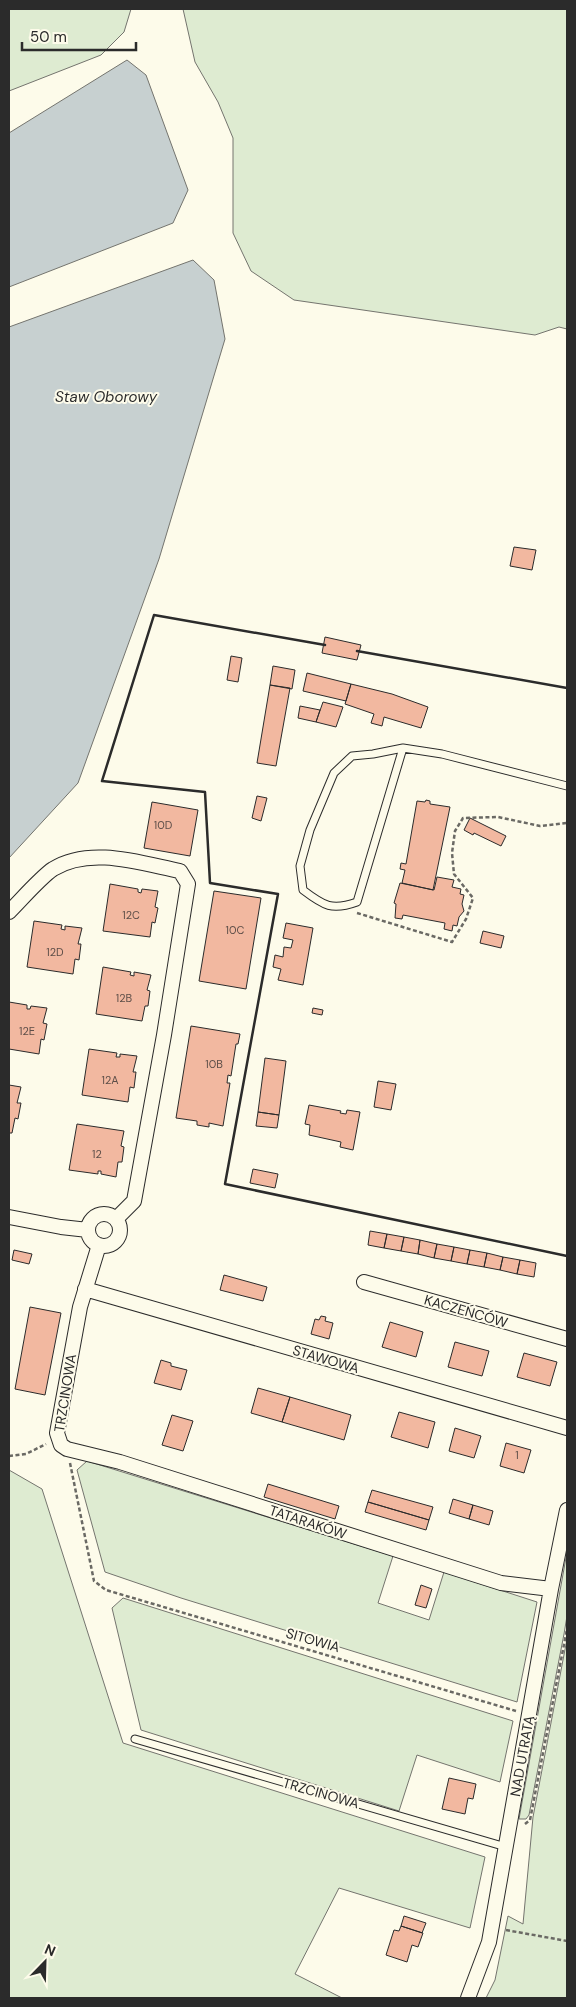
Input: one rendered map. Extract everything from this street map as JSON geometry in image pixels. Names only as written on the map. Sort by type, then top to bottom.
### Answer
[{"type":"street","points":[[9,912],[53,869],[84,857],[105,856],[180,871],[188,884],[134,1201],[116,1218]]},
{"type":"street","points":[[101,1214],[112,1215],[116,1218],[120,1227],[119,1236],[108,1245],[99,1245],[90,1236],[88,1230],[92,1220],[101,1214]]},
{"type":"street","points":[[9,1217],[88,1230]]},
{"type":"street","name":"TRZCINOWA","points":[[67,1448],[61,1445],[57,1435],[80,1307],[99,1245]]},
{"type":"street","name":"KACZEŃCÓW","points":[[364,1282],[567,1339]]},
{"type":"street","name":"STAWOWA","points":[[85,1289],[567,1428]]},
{"type":"street","name":"TATARAKÓW","points":[[67,1448],[120,1462],[501,1583],[551,1589]]},
{"type":"street","name":"NAD UTRATĄ","points":[[468,1998],[489,1942],[551,1589],[567,1510]]},
{"type":"lane","points":[[403,748],[357,902],[340,908],[318,902],[303,890],[300,866],[310,830],[334,773],[352,756],[403,748],[442,754],[567,786]]},
{"type":"lane","name":"TRZCINOWA","points":[[135,1739],[506,1847]]},
{"type":"path","points":[[340,908],[452,942],[466,919],[473,898],[454,874],[452,853],[455,831],[463,818],[498,817],[540,826],[567,823]]},
{"type":"path","points":[[9,1456],[26,1454],[43,1447],[57,1435]]},
{"type":"path","name":"TRZCINOWA","points":[[67,1448],[94,1581]]},
{"type":"path","name":"SITOWIA","points":[[94,1581],[106,1590],[529,1714]]},
{"type":"path","points":[[518,1823],[526,1824],[530,1820],[567,1630]]},
{"type":"path","points":[[492,1927],[567,1941]]},
{"type":"green space","points":[[9,9],[131,9],[124,32],[101,55],[9,91]]},
{"type":"green space","points":[[183,9],[567,9],[567,329],[559,327],[535,335],[294,300],[251,271],[233,233],[233,138],[218,102],[195,62]]},
{"type":"green space","points":[[87,1461],[393,1556],[378,1603],[429,1620],[444,1572],[537,1602],[517,1702],[181,1598],[105,1572],[77,1470]]},
{"type":"green space","points":[[9,1470],[42,1489],[123,1743],[485,1857],[470,1928],[339,1888],[295,1974],[342,1998],[9,1998]]},
{"type":"green space","points":[[567,1552],[567,1616],[564,1634],[529,1815],[526,1819],[519,1819]]},
{"type":"green space","points":[[123,1598],[513,1721],[500,1782],[417,1755],[399,1811],[141,1730],[112,1608]]},
{"type":"green space","points":[[567,1639],[567,1998],[486,1998],[495,1980],[508,1916],[523,1924],[533,1817]]},
{"type":"water","points":[[127,60],[146,75],[188,190],[173,223],[9,287],[9,133]]},
{"type":"water","name":"Staw Oborowy","points":[[193,260],[214,280],[225,339],[159,559],[78,783],[9,858],[9,327]]},
{"type":"building","points":[[514,547],[536,550],[532,570],[510,566]]},
{"type":"building","points":[[325,637],[361,645],[357,660],[322,653]]},
{"type":"building","points":[[231,656],[242,658],[238,682],[227,680]]},
{"type":"building","points":[[273,666],[295,670],[292,689],[270,685]]},
{"type":"building","points":[[307,673],[351,684],[346,701],[303,691]]},
{"type":"building","points":[[351,684],[392,694],[428,707],[421,728],[384,717],[382,726],[371,723],[374,714],[345,704]]},
{"type":"building","points":[[270,685],[290,688],[276,766],[257,763]]},
{"type":"building","points":[[323,702],[343,707],[336,727],[316,722]]},
{"type":"building","points":[[300,706],[320,710],[316,722],[298,718]]},
{"type":"building","points":[[257,796],[267,798],[261,821],[252,818]]},
{"type":"building","points":[[426,800],[430,801],[430,804],[450,807],[433,890],[402,883],[405,870],[400,869],[401,863],[406,864],[417,801],[425,802]]},
{"type":"building","points":[[152,802],[198,810],[190,856],[144,848]]},
{"type":"building","points":[[470,818],[506,836],[501,846],[464,830]]},
{"type":"building","points":[[437,877],[454,880],[452,887],[461,889],[460,894],[464,895],[462,904],[464,911],[459,917],[457,926],[453,925],[452,931],[444,929],[445,923],[403,915],[402,919],[395,918],[396,904],[394,903],[400,883],[434,890]]},
{"type":"building","points":[[110,884],[138,889],[138,892],[141,893],[142,889],[158,891],[155,907],[158,908],[155,923],[152,922],[150,937],[103,931]]},
{"type":"building","points":[[214,891],[261,898],[246,989],[199,981]]},
{"type":"building","points":[[34,921],[62,925],[61,929],[65,930],[65,926],[82,928],[78,944],[81,944],[79,960],[75,959],[73,974],[27,967]]},
{"type":"building","points":[[286,923],[313,928],[303,985],[278,980],[281,969],[273,967],[275,955],[283,957],[284,947],[291,948],[293,940],[283,938]]},
{"type":"building","points":[[483,931],[504,936],[501,948],[480,943]]},
{"type":"building","points":[[103,967],[131,972],[130,975],[134,976],[134,972],[151,975],[147,990],[150,991],[148,1006],[145,1006],[142,1021],[96,1014]]},
{"type":"building","points":[[9,1002],[27,1005],[27,1009],[30,1009],[31,1006],[47,1008],[43,1023],[47,1024],[44,1040],[41,1039],[39,1054],[9,1049]]},
{"type":"building","points":[[313,1008],[323,1010],[322,1015],[312,1013]]},
{"type":"building","points":[[191,1026],[240,1034],[238,1044],[236,1044],[231,1076],[228,1075],[227,1083],[230,1083],[223,1126],[209,1123],[209,1127],[197,1125],[197,1121],[176,1118]]},
{"type":"building","points":[[89,1049],[117,1053],[116,1057],[120,1057],[120,1054],[137,1056],[133,1072],[136,1072],[134,1088],[130,1087],[128,1102],[82,1095]]},
{"type":"building","points":[[265,1058],[286,1061],[279,1115],[258,1112]]},
{"type":"building","points":[[378,1081],[396,1084],[391,1110],[374,1107]]},
{"type":"building","points":[[9,1085],[21,1087],[17,1103],[21,1103],[18,1119],[15,1118],[12,1133],[9,1133]]},
{"type":"building","points":[[309,1105],[341,1111],[340,1113],[346,1114],[347,1110],[360,1112],[353,1150],[340,1147],[341,1142],[309,1135],[310,1125],[305,1124]]},
{"type":"building","points":[[258,1112],[279,1115],[277,1128],[256,1126]]},
{"type":"building","points":[[77,1124],[124,1131],[121,1146],[124,1147],[122,1162],[118,1162],[116,1177],[101,1174],[101,1171],[98,1171],[98,1174],[69,1170]]},
{"type":"building","points":[[253,1169],[278,1174],[275,1188],[250,1183]]},
{"type":"building","points":[[370,1231],[387,1234],[384,1248],[368,1245]]},
{"type":"building","points":[[387,1234],[404,1237],[401,1251],[384,1248]]},
{"type":"building","points":[[404,1237],[420,1240],[418,1254],[401,1251]]},
{"type":"building","points":[[420,1240],[437,1244],[434,1258],[418,1254]]},
{"type":"building","points":[[437,1244],[454,1247],[451,1261],[434,1258]]},
{"type":"building","points":[[454,1247],[470,1250],[467,1264],[451,1261]]},
{"type":"building","points":[[14,1250],[32,1254],[29,1264],[12,1260]]},
{"type":"building","points":[[470,1250],[487,1253],[484,1267],[467,1264]]},
{"type":"building","points":[[487,1253],[503,1257],[500,1270],[484,1267]]},
{"type":"building","points":[[503,1257],[520,1260],[517,1274],[500,1270]]},
{"type":"building","points":[[520,1260],[536,1263],[534,1277],[517,1274]]},
{"type":"building","points":[[224,1275],[267,1287],[263,1301],[220,1290]]},
{"type":"building","points":[[30,1307],[61,1313],[45,1395],[15,1389]]},
{"type":"building","points":[[321,1316],[326,1317],[325,1321],[333,1323],[329,1339],[311,1334],[315,1319],[319,1320]]},
{"type":"building","points":[[390,1322],[423,1332],[416,1357],[382,1347]]},
{"type":"building","points":[[455,1342],[489,1351],[482,1376],[448,1367]]},
{"type":"building","points":[[524,1353],[557,1362],[550,1386],[517,1377]]},
{"type":"building","points":[[161,1360],[171,1363],[171,1366],[187,1370],[181,1390],[154,1383]]},
{"type":"building","points":[[258,1388],[290,1397],[282,1422],[251,1413]]},
{"type":"building","points":[[290,1397],[351,1415],[344,1440],[282,1422]]},
{"type":"building","points":[[399,1412],[435,1422],[428,1448],[391,1437]]},
{"type":"building","points":[[172,1415],[193,1421],[183,1451],[162,1445]]},
{"type":"building","points":[[455,1428],[481,1436],[474,1458],[449,1451]]},
{"type":"building","points":[[506,1443],[531,1450],[524,1473],[500,1466]]},
{"type":"building","points":[[268,1484],[339,1506],[335,1519],[264,1497]]},
{"type":"building","points":[[372,1490],[433,1507],[429,1520],[368,1502]]},
{"type":"building","points":[[453,1499],[473,1505],[469,1519],[449,1513]]},
{"type":"building","points":[[368,1502],[429,1520],[426,1530],[365,1512]]},
{"type":"building","points":[[473,1505],[493,1511],[489,1525],[469,1519]]},
{"type":"building","points":[[421,1585],[432,1589],[426,1608],[415,1605]]},
{"type":"building","points":[[449,1778],[476,1784],[473,1799],[468,1798],[465,1814],[442,1809]]},
{"type":"building","points":[[404,1916],[426,1923],[422,1933],[401,1926]]},
{"type":"building","points":[[401,1926],[423,1933],[418,1947],[412,1945],[407,1962],[386,1955],[394,1930],[399,1931]]},
{"type":"wall","points":[[325,645],[154,615],[102,781],[205,792],[210,883],[278,894],[225,1184],[567,1256]]},
{"type":"wall","points":[[357,651],[567,688]]}]
